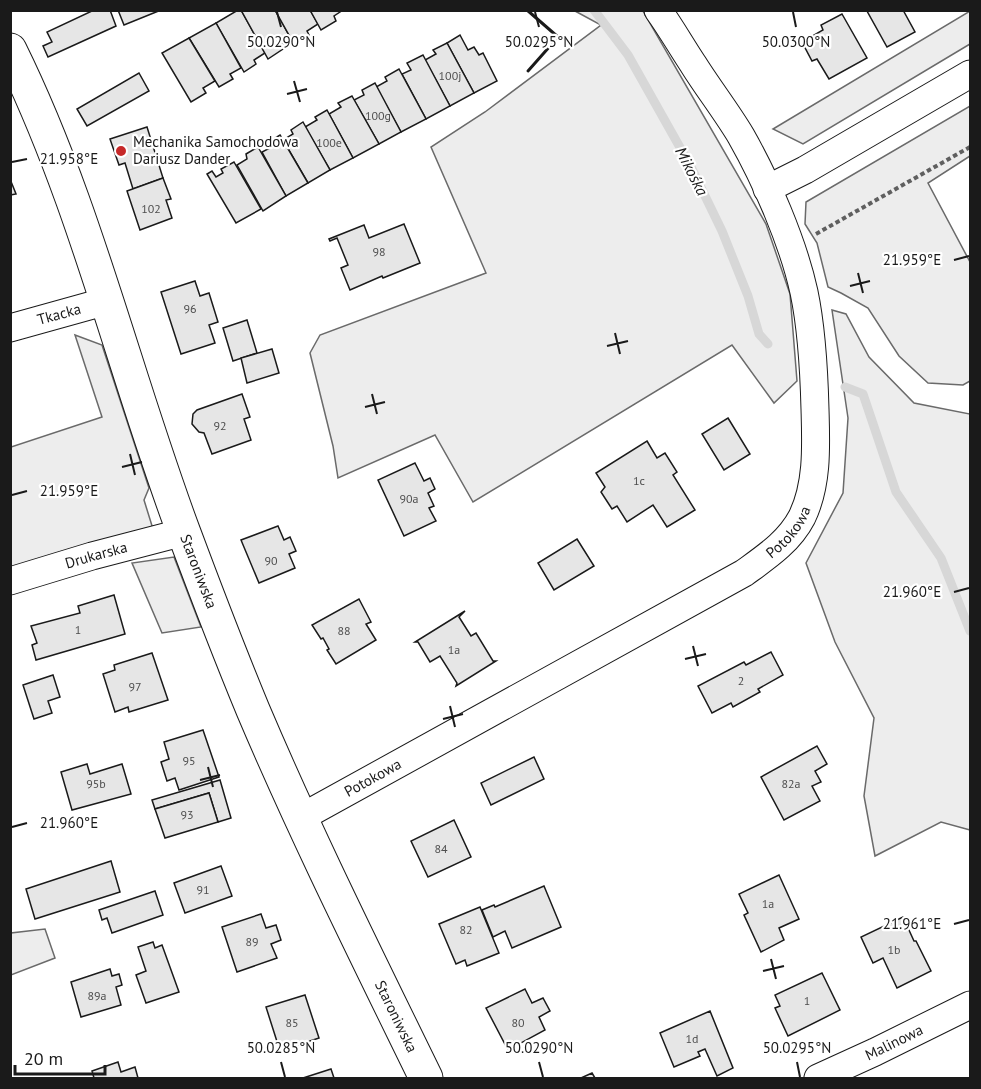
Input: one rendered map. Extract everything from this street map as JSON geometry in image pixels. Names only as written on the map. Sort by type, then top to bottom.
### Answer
[{"type":"street","name":"Potokowa","points":[[302,817],[744,573],[778,549],[802,517],[814,480],[816,440],[809,323],[804,291],[791,246],[741,136],[658,10]]},
{"type":"street","name":"Staroniwska","points":[[13,61],[47,130],[76,207],[184,532],[253,710],[426,1078]]},
{"type":"street","points":[[767,189],[805,170],[970,74]]},
{"type":"street","name":"Tkacka","points":[[10,328],[107,301]]},
{"type":"street","name":"Drukarska","points":[[10,581],[92,556],[184,532]]},
{"type":"street","name":"Malinowa","points":[[818,1078],[970,1005]]},
{"type":"path","points":[[791,246],[970,147]]},
{"type":"shaded area","points":[[575,11],[643,11],[766,224],[790,294],[797,381],[774,403],[732,345],[473,502],[435,435],[338,478],[333,446],[310,353],[320,335],[486,273],[431,147],[485,112],[601,25]]},
{"type":"shaded area","points":[[970,11],[970,44],[803,144],[773,129]]},
{"type":"shaded area","points":[[970,106],[970,156],[928,183],[970,262],[970,381],[963,385],[928,383],[899,356],[868,308],[828,287],[817,243],[805,224],[806,202]]},
{"type":"shaded area","points":[[832,310],[846,314],[869,357],[914,403],[970,414],[970,830],[941,822],[875,856],[864,796],[874,718],[835,642],[806,563],[843,493],[848,418]]},
{"type":"shaded area","points":[[75,335],[102,345],[149,488],[144,500],[153,529],[11,568],[11,447],[102,417]]},
{"type":"shaded area","points":[[174,557],[201,627],[162,633],[132,563]]},
{"type":"shaded area","points":[[45,929],[55,958],[11,975],[11,933]]},
{"type":"building","points":[[94,10],[110,10],[116,26],[48,57],[43,46],[52,42],[47,32]]},
{"type":"building","points":[[118,10],[161,10],[124,25]]},
{"type":"building","points":[[241,10],[265,53],[254,60],[256,64],[244,72],[216,23]]},
{"type":"building","points":[[241,10],[275,10],[291,39],[281,45],[283,49],[268,59]]},
{"type":"building","points":[[275,10],[310,10],[318,24],[307,31],[309,35],[294,44]]},
{"type":"building","points":[[310,10],[343,10],[334,16],[336,21],[321,30]]},
{"type":"building","points":[[903,10],[915,32],[887,47],[867,11]]},
{"type":"building","points":[[842,14],[867,58],[829,79],[817,59],[812,61],[802,42],[823,30],[821,25]]},
{"type":"building","points":[[216,23],[241,68],[230,74],[233,79],[219,87],[189,38]]},
{"type":"building","points":[[460,35],[468,50],[474,47],[479,55],[483,53],[497,81],[474,93],[447,43]]},
{"type":"building","points":[[189,38],[215,81],[203,88],[206,93],[191,102],[162,53]]},
{"type":"building","points":[[447,43],[474,93],[450,106],[425,60],[436,54],[433,50]]},
{"type":"building","points":[[423,55],[450,106],[426,119],[402,74],[411,70],[407,63]]},
{"type":"building","points":[[399,69],[426,119],[401,132],[376,87],[387,81],[385,77]]},
{"type":"building","points":[[139,73],[149,91],[87,126],[77,109]]},
{"type":"building","points":[[375,83],[401,132],[379,144],[354,100],[364,95],[362,90]]},
{"type":"building","points":[[352,96],[379,144],[353,158],[329,114],[341,107],[338,103]]},
{"type":"building","points":[[327,110],[353,158],[330,170],[305,127]]},
{"type":"building","points":[[303,122],[330,170],[308,183],[283,140],[293,134],[291,130]]},
{"type":"building","points":[[147,127],[163,178],[133,189],[125,163],[119,165],[110,139]]},
{"type":"building","points":[[280,135],[308,183],[286,196],[262,152],[270,148],[267,143]]},
{"type":"building","points":[[258,147],[286,196],[263,211],[237,165],[247,159],[246,154]]},
{"type":"building","points":[[234,162],[261,209],[236,223],[207,174],[212,171],[216,177],[223,173],[221,169]]},
{"type":"building","points":[[163,178],[171,199],[166,200],[172,218],[140,230],[127,191]]},
{"type":"building","points":[[10,179],[16,194],[10,195]]},
{"type":"building","points":[[404,224],[420,263],[350,290],[341,268],[348,265],[337,238],[330,241],[329,239],[364,225],[369,238]]},
{"type":"building","points":[[195,281],[200,296],[209,293],[218,322],[209,325],[215,343],[181,354],[161,292]]},
{"type":"building","points":[[247,320],[257,353],[233,361],[223,328]]},
{"type":"building","points":[[272,349],[279,373],[247,383],[241,358]]},
{"type":"building","points":[[242,394],[250,417],[244,419],[251,440],[212,454],[204,433],[199,432],[192,424],[193,414],[197,410]]},
{"type":"building","points":[[728,418],[750,454],[724,470],[702,434]]},
{"type":"building","points":[[647,441],[657,458],[665,453],[677,472],[673,475],[695,510],[667,527],[653,505],[627,522],[617,506],[612,509],[601,492],[605,487],[596,473]]},
{"type":"building","points":[[415,463],[424,481],[430,478],[435,489],[428,493],[434,506],[429,508],[436,521],[404,536],[378,480]]},
{"type":"building","points":[[278,526],[284,540],[290,537],[296,551],[289,554],[295,568],[259,583],[241,540]]},
{"type":"building","points":[[577,539],[594,566],[554,590],[538,563]]},
{"type":"building","points":[[114,595],[125,634],[36,660],[32,645],[37,643],[31,626],[80,613],[78,606]]},
{"type":"building","points":[[359,599],[371,622],[366,624],[376,640],[336,664],[323,638],[321,639],[312,625]]},
{"type":"building","points":[[465,611],[459,617],[471,636],[476,633],[493,661],[496,661],[456,686],[457,683],[440,656],[430,662],[418,642],[415,642]]},
{"type":"building","points":[[771,652],[783,675],[758,689],[760,692],[733,707],[731,703],[712,713],[698,686],[744,662],[746,665]]},
{"type":"building","points":[[152,653],[168,700],[129,712],[128,707],[115,712],[103,674],[115,670],[114,665]]},
{"type":"building","points":[[53,675],[60,697],[48,701],[52,713],[34,719],[23,685]]},
{"type":"building","points":[[203,730],[219,777],[179,790],[175,778],[167,781],[161,762],[169,759],[164,742]]},
{"type":"building","points":[[817,746],[827,764],[815,771],[821,782],[812,786],[820,801],[784,820],[761,777]]},
{"type":"building","points":[[534,757],[544,779],[491,805],[481,783]]},
{"type":"building","points":[[87,764],[90,774],[122,764],[131,794],[72,810],[61,772]]},
{"type":"building","points":[[220,780],[231,818],[218,822],[209,793],[155,809],[152,800]]},
{"type":"building","points":[[209,793],[218,822],[165,838],[155,809]]},
{"type":"building","points":[[454,820],[471,857],[428,877],[411,841]]},
{"type":"building","points":[[111,861],[120,892],[35,919],[26,889]]},
{"type":"building","points":[[221,866],[232,896],[185,913],[174,883]]},
{"type":"building","points":[[779,875],[799,919],[779,928],[784,940],[761,952],[744,915],[748,913],[739,894]]},
{"type":"building","points":[[544,886],[561,927],[512,948],[505,931],[493,937],[482,910],[494,905],[495,907]]},
{"type":"building","points":[[155,891],[163,915],[112,933],[107,918],[102,920],[99,910]]},
{"type":"building","points":[[480,907],[499,953],[467,966],[465,960],[456,964],[439,924]]},
{"type":"building","points":[[261,914],[266,928],[276,925],[281,940],[271,944],[277,958],[237,972],[222,927]]},
{"type":"building","points":[[903,917],[931,971],[897,988],[883,958],[873,963],[861,937]]},
{"type":"building","points":[[153,942],[155,948],[162,945],[179,992],[146,1003],[136,975],[146,971],[138,947]]},
{"type":"building","points":[[110,969],[112,976],[119,974],[122,985],[116,987],[121,1005],[81,1017],[71,982]]},
{"type":"building","points":[[822,973],[840,1010],[788,1036],[775,1008],[780,1006],[775,995]]},
{"type":"building","points":[[525,989],[532,1003],[543,998],[550,1011],[539,1017],[545,1030],[508,1050],[486,1008]]},
{"type":"building","points":[[305,995],[319,1038],[280,1051],[266,1007]]},
{"type":"building","points":[[710,1011],[733,1068],[717,1076],[705,1049],[698,1052],[700,1056],[674,1067],[660,1033]]},
{"type":"building","points":[[118,1062],[121,1072],[135,1067],[138,1078],[94,1078],[92,1071]]},
{"type":"building","points":[[331,1069],[334,1078],[303,1078]]},
{"type":"building","points":[[592,1073],[595,1078],[581,1078]]},
{"type":"waterway","name":"Mikośka","points":[[594,10],[628,55],[691,167],[722,231],[748,296],[759,334],[768,344]]},
{"type":"waterway","name":"Mikośka","points":[[845,387],[863,394],[896,492],[941,558],[970,631]]},
{"type":"wall","points":[[527,10],[558,37],[528,71]]},
{"type":"place","name":"Mechanika Samochodowa Dariusz Dander","points":[[121,151]]}]
